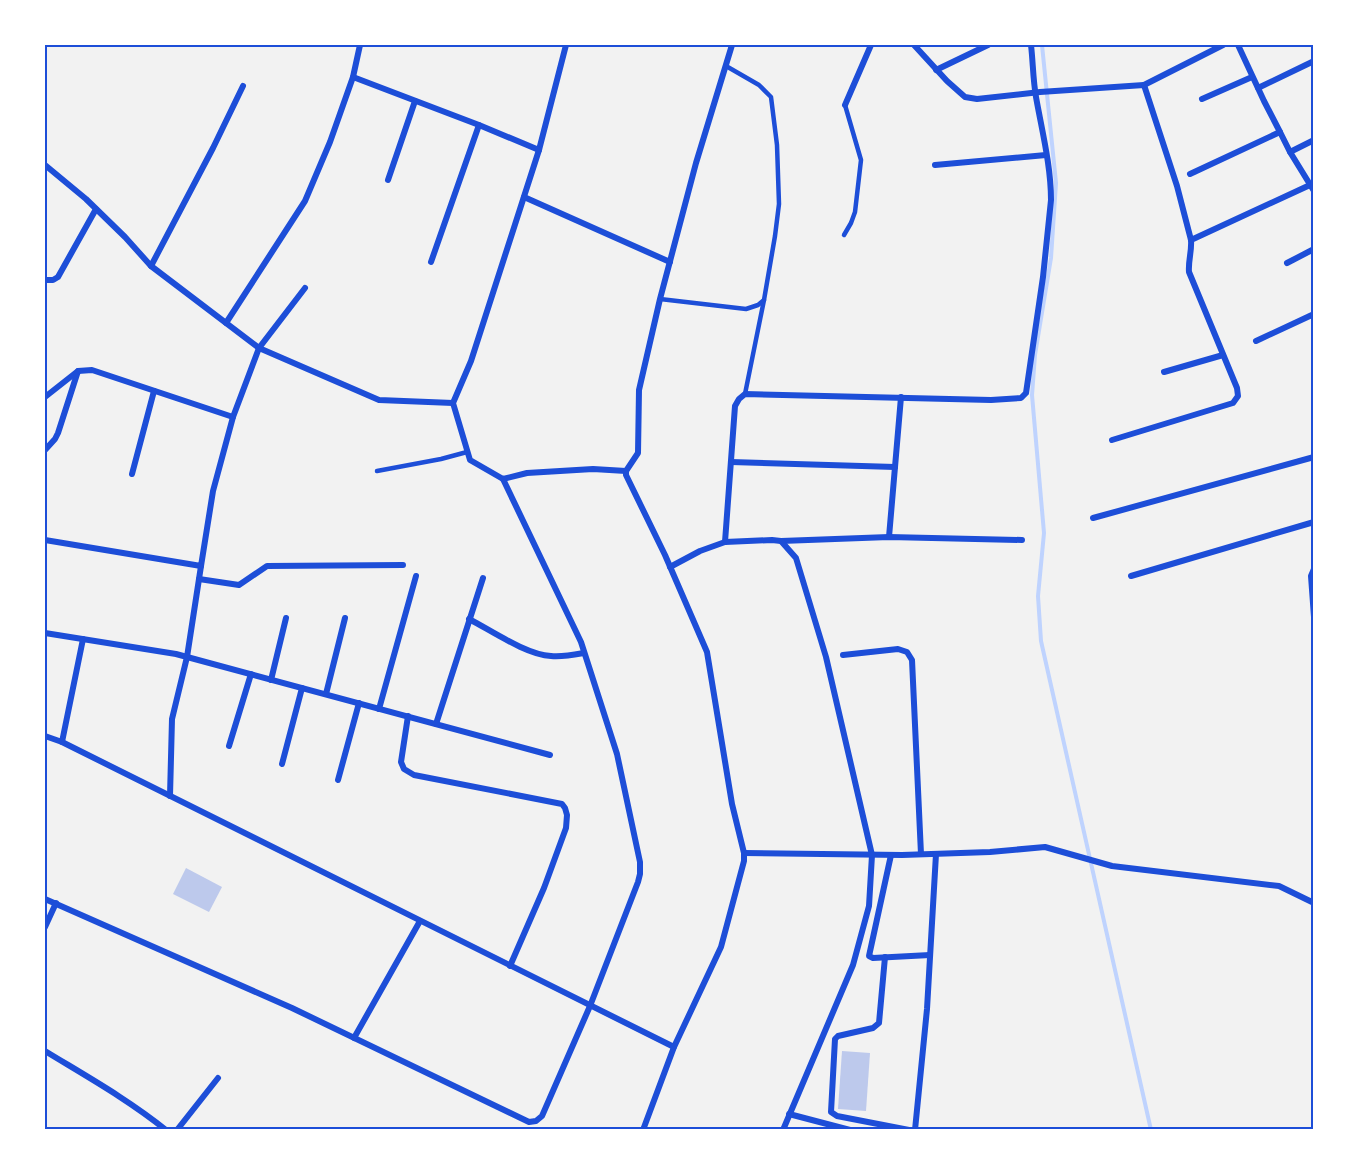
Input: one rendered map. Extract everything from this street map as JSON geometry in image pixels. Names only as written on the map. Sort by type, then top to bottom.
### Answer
[{"type":"street","points":[[226,323],[305,201],[330,142],[353,77],[360,45]]},
{"type":"street","points":[[45,898],[292,1008],[529,1122],[536,1121],[542,1116],[590,1006],[638,882],[640,862],[617,753],[581,642],[503,479],[470,460],[453,403],[471,361],[539,150],[566,45]]},
{"type":"street","points":[[643,1130],[674,1047],[721,946],[744,861],[732,804],[707,652],[626,475],[626,471],[638,453],[639,390],[660,299],[696,163],[732,45]]},
{"type":"street","points":[[845,105],[871,45]]},
{"type":"street","points":[[914,45],[965,97],[977,99],[1038,92],[1144,85],[1223,45]]},
{"type":"street","points":[[936,70],[988,45]]},
{"type":"street","points":[[725,543],[735,406],[746,394],[991,400],[1021,398],[1026,393],[1043,277],[1051,188],[1031,45]]},
{"type":"street","points":[[1191,240],[1312,188],[1290,152],[1238,45]]},
{"type":"street","points":[[1258,88],[1314,61]]},
{"type":"street","points":[[353,77],[539,150]]},
{"type":"street","points":[[1202,99],[1252,77]]},
{"type":"street","points":[[1112,440],[1233,403],[1238,396],[1237,388],[1189,272],[1191,240],[1177,186],[1144,85]]},
{"type":"street","points":[[151,266],[243,86]]},
{"type":"street","points":[[388,180],[415,101]]},
{"type":"street","points":[[431,262],[479,125]]},
{"type":"street","points":[[1190,174],[1280,132]]},
{"type":"street","points":[[1290,152],[1314,140]]},
{"type":"street","points":[[936,165],[1046,155]]},
{"type":"street","points":[[45,165],[96,209],[151,266],[259,348],[379,400],[453,403]]},
{"type":"street","points":[[524,197],[670,262]]},
{"type":"street","points":[[45,280],[58,277],[96,209]]},
{"type":"street","points":[[1287,263],[1314,249]]},
{"type":"street","points":[[170,796],[172,719],[187,657],[213,491],[233,417],[259,348],[304,288]]},
{"type":"street","points":[[1256,341],[1314,314]]},
{"type":"street","points":[[1164,372],[1223,355]]},
{"type":"street","points":[[45,397],[78,371],[92,370],[233,417]]},
{"type":"street","points":[[45,450],[58,433],[78,371]]},
{"type":"street","points":[[132,474],[154,390]]},
{"type":"street","points":[[889,537],[901,398]]},
{"type":"street","points":[[1093,518],[1314,457]]},
{"type":"street","points":[[731,462],[895,466]]},
{"type":"street","points":[[503,479],[527,473],[626,471]]},
{"type":"street","points":[[1131,576],[1314,522]]},
{"type":"street","points":[[670,567],[700,551],[725,543],[889,537],[1022,540]]},
{"type":"street","points":[[45,540],[201,566]]},
{"type":"street","points":[[781,541],[795,558],[826,657],[872,855],[869,906],[858,950],[783,1130]]},
{"type":"street","points":[[199,579],[239,585],[267,566],[403,565]]},
{"type":"street","points":[[1314,569],[1311,576],[1314,617]]},
{"type":"street","points":[[379,709],[416,576]]},
{"type":"street","points":[[436,724],[483,578]]},
{"type":"street","points":[[271,680],[286,618]]},
{"type":"street","points":[[326,694],[345,618]]},
{"type":"street","points":[[469,619],[539,654],[567,657],[584,653]]},
{"type":"street","points":[[45,633],[187,657],[550,755]]},
{"type":"street","points":[[62,742],[83,639]]},
{"type":"street","points":[[843,655],[898,649],[908,652],[912,660],[921,854]]},
{"type":"street","points":[[229,746],[251,675]]},
{"type":"street","points":[[282,764],[302,688]]},
{"type":"street","points":[[338,780],[359,703]]},
{"type":"street","points":[[408,716],[401,762],[404,769],[414,775],[562,804],[565,808],[566,828],[544,888],[510,966]]},
{"type":"street","points":[[45,736],[62,742],[674,1047]]},
{"type":"street","points":[[744,853],[891,855],[990,852],[1045,847],[1112,866],[1279,885],[1314,903]]},
{"type":"street","points":[[915,1130],[927,1009],[936,854]]},
{"type":"street","points":[[891,855],[869,956],[873,958],[930,955]]},
{"type":"street","points":[[45,927],[56,903]]},
{"type":"street","points":[[354,1038],[420,921]]},
{"type":"street","points":[[885,957],[879,1023],[873,1028],[838,1036],[836,1039],[831,1112],[837,1116],[909,1130]]},
{"type":"street","points":[[45,1051],[101,1085],[166,1130]]},
{"type":"street","points":[[177,1130],[218,1078]]},
{"type":"street","points":[[789,1114],[850,1130]]},
{"type":"lane","points":[[726,66],[759,85],[771,97],[777,145],[779,204],[746,394]]},
{"type":"lane","points":[[844,235],[855,212],[861,160],[845,105]]},
{"type":"lane","points":[[660,299],[746,309],[764,300]]},
{"type":"lane","points":[[377,471],[467,452]]},
{"type":"building","points":[[186,868],[222,887],[209,912],[173,894]]},
{"type":"building","points":[[842,1051],[870,1053],[866,1111],[838,1109]]},
{"type":"waterway","points":[[1042,45],[1056,183],[1051,258],[1035,355],[1032,395],[1044,533],[1038,596],[1041,641],[1151,1130]]}]
